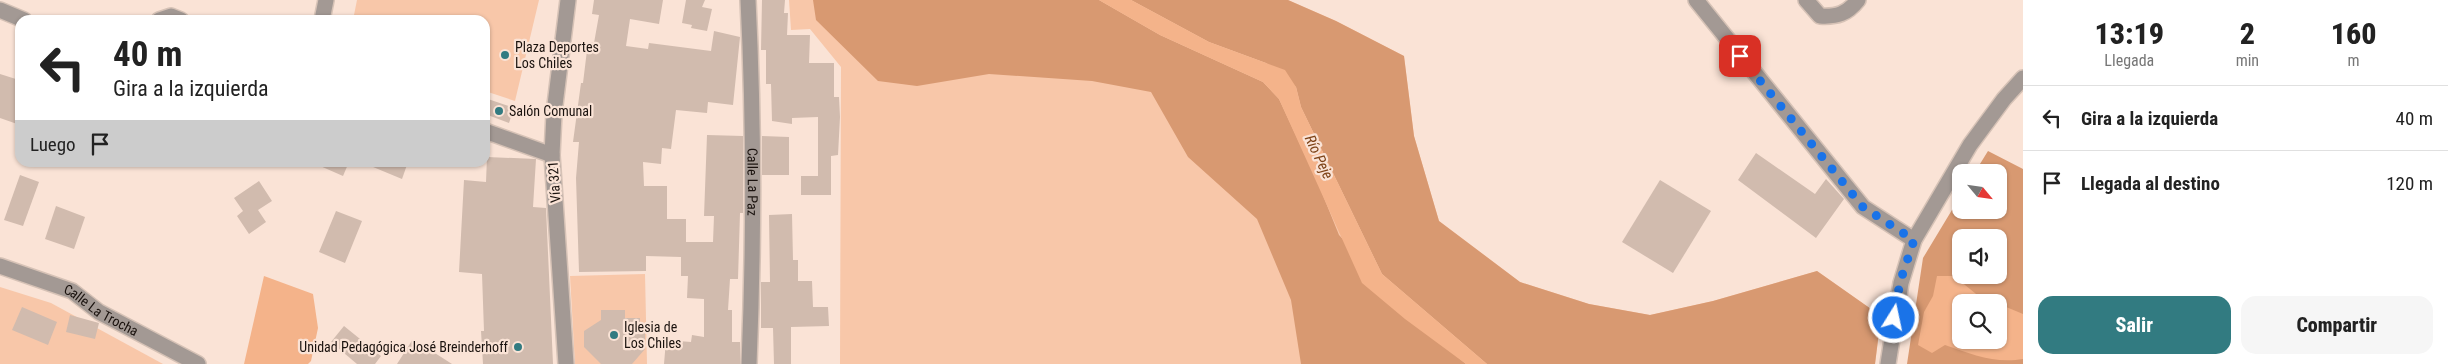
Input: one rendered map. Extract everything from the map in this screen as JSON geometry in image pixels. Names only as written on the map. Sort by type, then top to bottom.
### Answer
[{"type":"street","points":[[323,15],[326,0]]},
{"type":"street","name":"Vía 321","points":[[566,364],[552,155],[554,112],[568,0]]},
{"type":"street","name":"Calle La Paz","points":[[748,0],[751,63],[752,288],[750,364]]},
{"type":"street","points":[[1696,0],[1863,207],[1914,240]]},
{"type":"street","points":[[1806,0],[1820,16],[1837,17],[1847,12],[1858,0]]},
{"type":"street","points":[[0,10],[15,16]]},
{"type":"street","points":[[1888,364],[1900,282],[1914,240],[1970,145],[2004,99],[2023,78]]},
{"type":"street","points":[[490,133],[552,155]]},
{"type":"street","name":"Calle La Trocha","points":[[0,266],[72,291],[99,312],[198,364]]},
{"type":"shaded area","name":"Plaza Deportes Los Chiles","points":[[357,0],[539,0],[515,101],[490,93],[490,15],[354,15]]},
{"type":"shaded area","points":[[789,0],[1288,0],[1336,21],[1404,56],[1414,136],[1439,221],[1520,282],[1589,304],[1650,315],[1713,301],[1817,271],[1881,316],[1875,364],[840,364],[841,67],[810,29],[791,30]]},
{"type":"shaded area","points":[[813,0],[1099,0],[1160,35],[1263,82],[1279,99],[1318,183],[1339,235],[1437,340],[1466,364],[1301,364],[1291,300],[1257,219],[1188,157],[1151,92],[1092,81],[989,74],[917,86],[878,81],[816,20]]},
{"type":"shaded area","points":[[1131,0],[1288,0],[1336,21],[1404,56],[1414,136],[1439,221],[1520,282],[1589,304],[1650,315],[1713,301],[1817,271],[1881,316],[1875,364],[1487,364],[1382,274],[1301,107],[1296,87],[1266,63],[1209,42]]},
{"type":"shaded area","points":[[1988,151],[2023,169],[2023,364],[1907,364],[1923,258],[1952,210],[1952,219],[2008,219],[2008,164],[1980,164]]},
{"type":"shaded area","points":[[645,274],[647,364],[575,364],[570,276]]},
{"type":"shaded area","points":[[0,287],[51,303],[163,364],[0,364]]},
{"type":"water","name":"Río Peje","points":[[1099,0],[1131,0],[1209,42],[1285,70],[1296,87],[1301,107],[1382,274],[1487,364],[1466,364],[1405,319],[1362,283],[1279,99],[1263,82],[1160,35]]},
{"type":"water","points":[[264,276],[313,294],[318,328],[311,361],[308,364],[244,364]]},
{"type":"water","points":[[1937,276],[1952,276],[1952,284],[1964,284],[1976,294],[1952,294],[1952,347],[1945,345],[1932,353],[1918,345],[1924,312],[1933,296]]},
{"type":"water","points":[[2007,307],[2023,314],[2023,359],[2003,360],[1974,355],[1957,349],[2007,349]]},
{"type":"building","points":[[594,0],[663,0],[659,24],[630,19],[626,46],[648,49],[649,43],[711,51],[714,31],[740,37],[733,105],[708,102],[707,113],[676,110],[671,149],[662,148],[661,164],[643,162],[644,186],[667,186],[667,219],[686,219],[686,242],[713,242],[714,216],[704,216],[707,135],[743,136],[743,213],[740,213],[738,279],[730,279],[728,310],[732,310],[732,342],[740,342],[740,364],[664,364],[666,340],[691,342],[692,335],[704,337],[704,299],[687,298],[688,276],[681,276],[681,257],[646,256],[646,271],[579,272],[576,178],[579,142],[573,142],[588,42],[594,43],[599,15],[592,14]]},
{"type":"building","points":[[686,0],[705,0],[702,7],[712,9],[707,31],[691,28],[692,25],[682,23]]},
{"type":"building","points":[[762,0],[785,0],[784,13],[788,13],[787,35],[810,35],[809,63],[834,63],[834,97],[839,97],[840,117],[838,155],[831,156],[831,195],[801,195],[801,176],[818,176],[818,117],[792,118],[792,124],[772,121],[771,84],[766,84],[766,50],[761,50]]},
{"type":"building","points":[[0,74],[15,79],[15,123],[0,118]]},
{"type":"building","name":"Salón Comunal","points":[[490,100],[514,108],[509,123],[490,116]]},
{"type":"building","points":[[762,136],[789,137],[789,175],[762,175]]},
{"type":"building","points":[[1756,153],[1815,194],[1826,179],[1844,199],[1816,238],[1738,180]]},
{"type":"building","points":[[490,157],[536,159],[533,207],[546,208],[553,364],[483,364],[481,331],[484,331],[482,274],[459,272],[464,180],[486,182],[487,167],[490,167]]},
{"type":"building","points":[[322,167],[347,167],[343,176]]},
{"type":"building","points":[[373,167],[406,167],[402,179]]},
{"type":"building","points":[[20,175],[39,182],[23,226],[4,220]]},
{"type":"building","points":[[1660,180],[1711,211],[1673,273],[1622,242]]},
{"type":"building","points":[[259,181],[272,201],[258,210],[266,222],[249,234],[237,216],[243,211],[234,198]]},
{"type":"building","points":[[56,206],[85,217],[74,249],[45,239]]},
{"type":"building","points":[[336,211],[362,221],[345,263],[319,252]]},
{"type":"building","points":[[792,214],[793,260],[798,260],[798,281],[812,281],[813,307],[828,307],[829,326],[791,327],[791,364],[774,364],[773,328],[761,328],[761,282],[770,282],[769,215]]},
{"type":"building","points":[[22,307],[57,322],[48,345],[12,330]]},
{"type":"building","name":"Iglesia de Los Chiles","points":[[601,310],[625,310],[625,318],[640,318],[640,330],[645,330],[645,349],[632,364],[601,364],[584,347],[584,331],[601,320]]},
{"type":"building","points":[[70,315],[99,323],[95,339],[66,332]]},
{"type":"building","points":[[344,326],[381,356],[375,364],[357,364],[331,342]]},
{"type":"building","points":[[413,339],[452,364],[397,364]]},
{"type":"place","name":"Plaza Deportes Los Chiles","points":[[505,55]]},
{"type":"place","name":"Salón Comunal","points":[[499,111]]},
{"type":"place","name":"Iglesia de Los Chiles","points":[[614,335]]},
{"type":"place","name":"Unidad Pedagógica José Breinderhoff","points":[[518,347]]},
{"type":"route","points":[[1740,56],[1863,207],[1914,240],[1900,282],[1894,318]]}]
